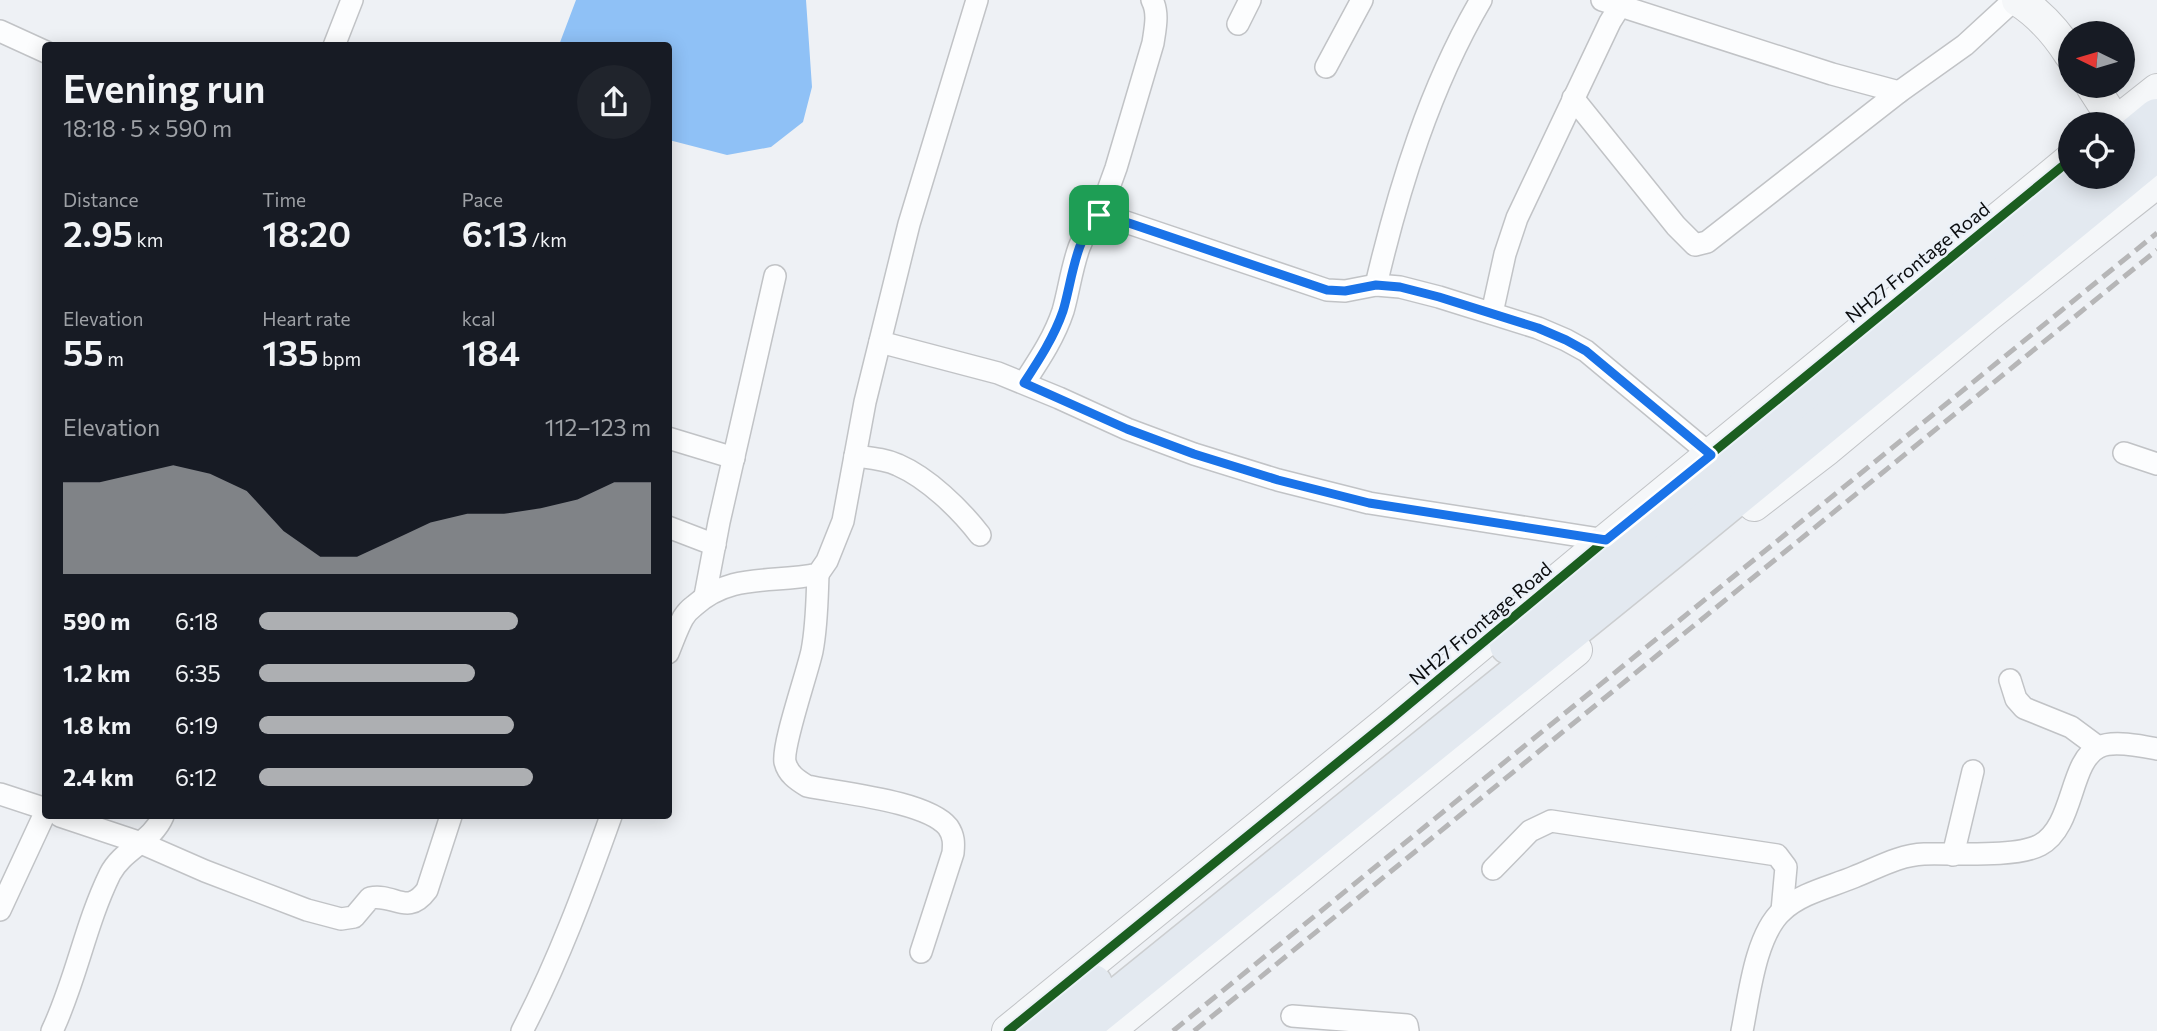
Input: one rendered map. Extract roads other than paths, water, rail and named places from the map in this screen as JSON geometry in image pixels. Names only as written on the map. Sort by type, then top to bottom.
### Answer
[{"type":"highway","points":[[2135,125],[2157,118]]},
{"type":"highway","points":[[1076,1031],[2157,151]]},
{"type":"highway","points":[[1035,1031],[2069,189]]},
{"type":"street","points":[[336,42],[352,0]]},
{"type":"street","points":[[921,952],[953,853],[954,840],[947,827],[937,817],[920,810],[807,786],[794,779],[785,762],[786,745],[812,649],[818,574],[827,561],[843,521],[865,402],[909,224],[977,0]]},
{"type":"street","points":[[1024,383],[1049,345],[1086,233],[1099,215],[1116,168],[1153,43],[1156,23],[1155,4],[1152,0]]},
{"type":"street","points":[[1238,24],[1250,0]]},
{"type":"street","points":[[1326,66],[1362,0]]},
{"type":"street","points":[[1376,285],[1397,204],[1432,101],[1464,29],[1481,0]]},
{"type":"street","points":[[1573,98],[1676,226],[1695,245],[1707,242],[1899,92],[1965,45],[2016,0],[2036,12],[2058,35]]},
{"type":"street","points":[[1492,313],[1505,254],[1517,218],[1610,22],[1611,3],[1832,74],[1899,92]]},
{"type":"street","points":[[0,31],[42,50]]},
{"type":"street","points":[[2135,113],[2157,90]]},
{"type":"street","name":"NH27 Frontage Road","points":[[1008,1031],[2058,170]]},
{"type":"street","points":[[1108,1031],[1536,684],[1665,575],[1827,449],[1987,316],[2157,182]]},
{"type":"street","points":[[1099,215],[1327,290],[1345,291],[1376,285],[1413,290],[1538,328],[1586,351],[1711,455]]},
{"type":"street","points":[[705,596],[775,276]]},
{"type":"street","points":[[880,342],[998,373],[1140,434],[1278,480],[1369,503],[1606,540]]},
{"type":"street","points":[[672,439],[734,458]]},
{"type":"street","points":[[2124,453],[2157,464]]},
{"type":"street","points":[[855,456],[883,460],[909,471],[952,503],[980,535]]},
{"type":"street","points":[[672,529],[715,545]]},
{"type":"street","points":[[672,644],[684,615],[719,587],[763,579],[795,579],[818,574]]},
{"type":"street","points":[[2010,680],[2016,699],[2024,708],[2071,727],[2098,747]]},
{"type":"street","points":[[1742,1031],[1764,939],[1782,911],[1807,895],[1903,857],[2026,850],[2040,846],[2057,830],[2078,776],[2088,756],[2098,747],[2136,745],[2157,748]]},
{"type":"street","points":[[1953,855],[1973,771]]},
{"type":"street","points":[[0,794],[42,809]]},
{"type":"street","points":[[0,910],[42,819]]},
{"type":"street","points":[[70,819],[141,843],[307,910],[341,919],[354,917],[370,898],[379,896],[406,904],[420,900],[427,890],[450,819]]},
{"type":"street","points":[[52,1031],[66,997],[90,921],[111,872],[121,857],[150,836],[162,819]]},
{"type":"street","points":[[522,1031],[551,971],[596,861],[610,819]]},
{"type":"street","points":[[1493,869],[1530,831],[1551,821],[1777,855],[1786,867],[1782,911]]},
{"type":"street","points":[[1292,1016],[1407,1025],[1408,1031]]},
{"type":"water","points":[[576,0],[806,0],[812,87],[803,122],[771,147],[727,155],[672,141],[672,42],[560,42]]},
{"type":"railway","points":[[1173,1031],[2157,233]]},
{"type":"railway","points":[[1194,1031],[2157,250]]}]
